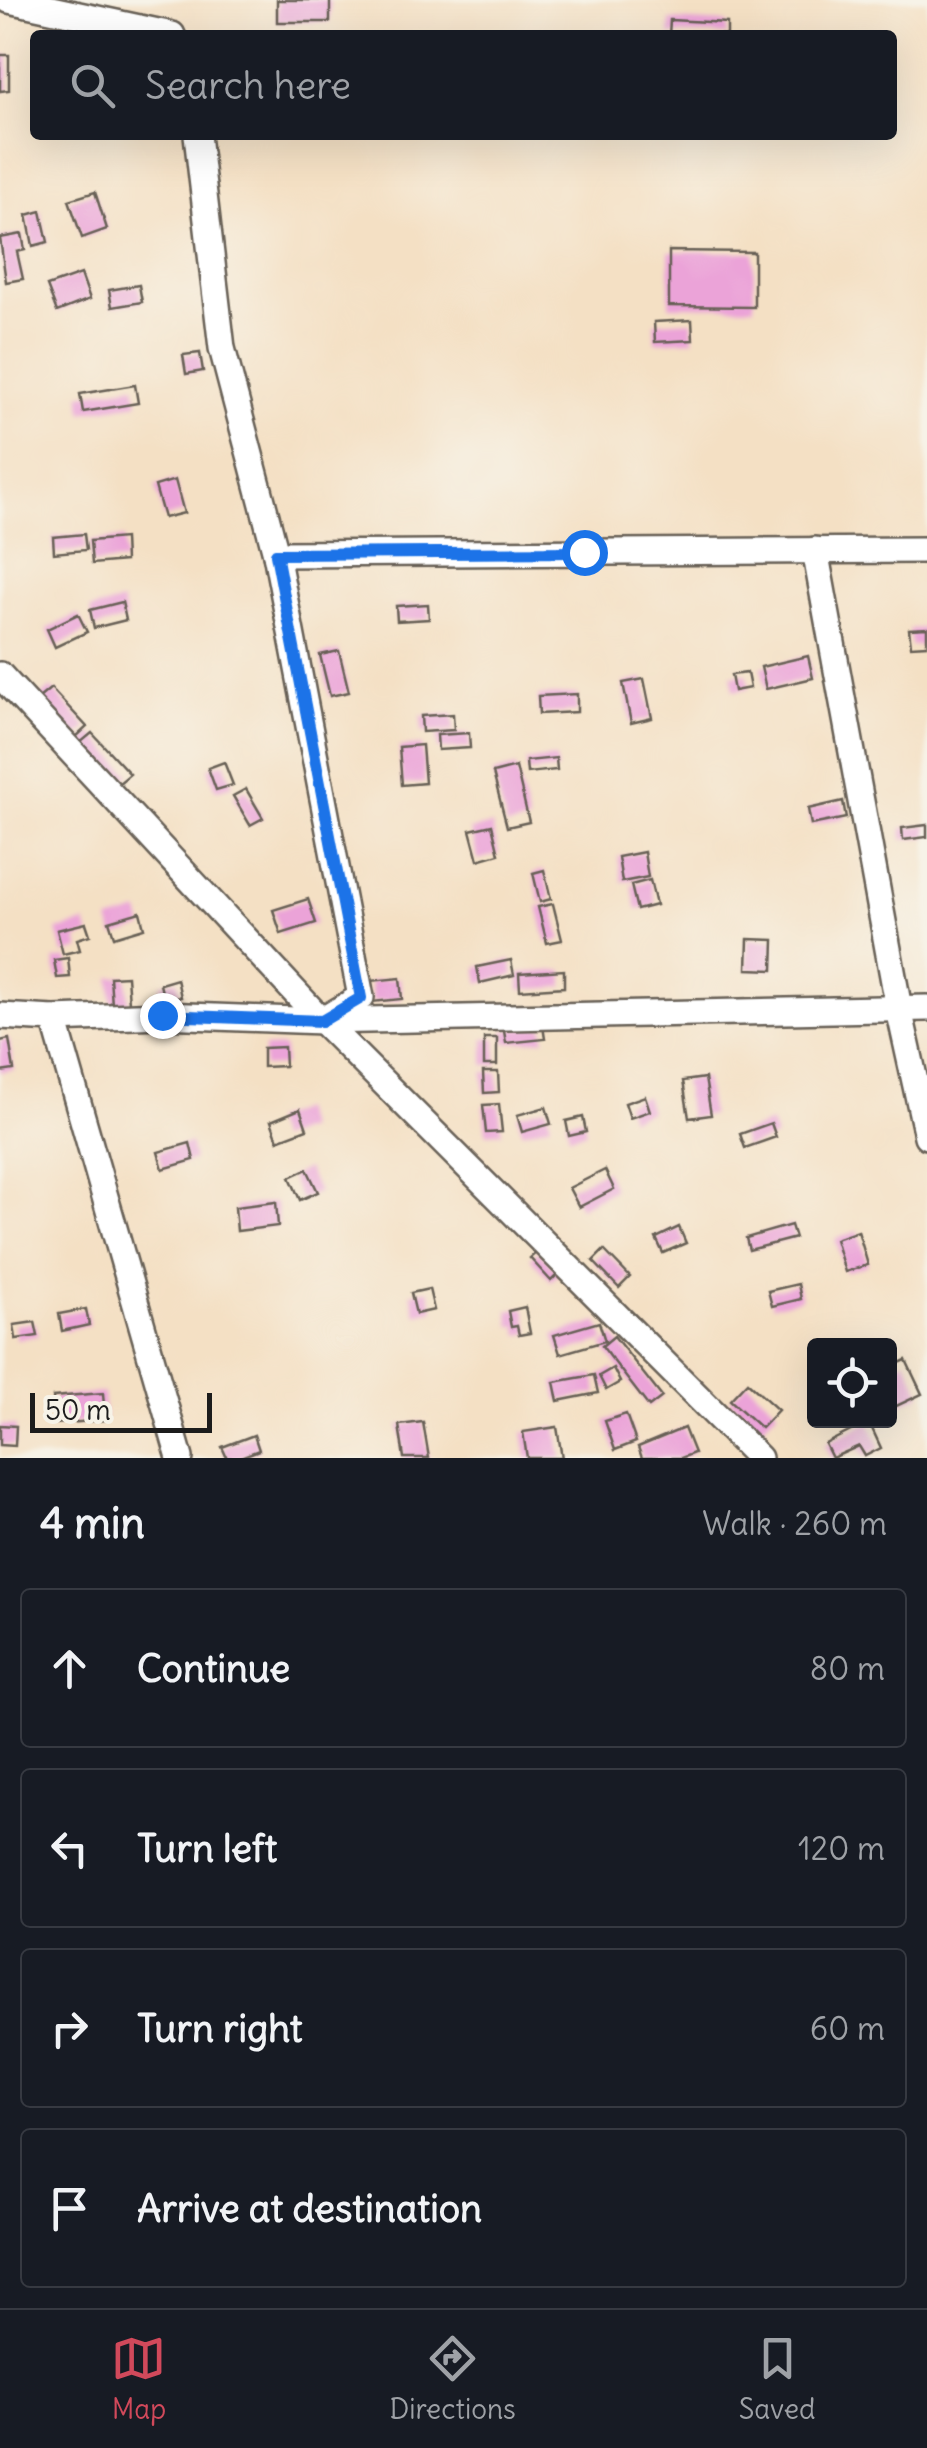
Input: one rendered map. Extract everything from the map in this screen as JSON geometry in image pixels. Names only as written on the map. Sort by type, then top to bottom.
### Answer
[{"type":"street","points":[[9,0],[149,30]]},
{"type":"street","points":[[198,140],[222,348],[276,554],[361,998],[322,1021]]},
{"type":"street","points":[[815,550],[899,1009],[927,1136]]},
{"type":"street","points":[[276,554],[927,550]]},
{"type":"street","points":[[0,674],[322,1021],[759,1458]]},
{"type":"street","points":[[0,1016],[54,1019],[162,1015],[322,1021],[927,1008]]},
{"type":"street","points":[[54,1019],[180,1458]]},
{"type":"building","points":[[277,0],[330,0],[330,22],[277,22]]},
{"type":"building","points":[[670,20],[727,23],[727,30],[669,30]]},
{"type":"building","points":[[0,55],[9,55],[9,90],[0,91]]},
{"type":"building","points":[[95,192],[107,229],[82,238],[69,200]]},
{"type":"building","points":[[41,211],[48,242],[33,246],[27,215]]},
{"type":"building","points":[[22,234],[25,250],[17,252],[23,279],[6,282],[0,238]]},
{"type":"building","points":[[669,251],[754,252],[754,307],[669,306]]},
{"type":"building","points":[[81,274],[90,299],[57,312],[47,286]]},
{"type":"building","points":[[139,285],[142,302],[112,307],[109,290]]},
{"type":"building","points":[[692,320],[693,340],[655,342],[654,322]]},
{"type":"building","points":[[200,353],[203,371],[186,374],[183,355]]},
{"type":"building","points":[[135,385],[138,403],[83,412],[80,394]]},
{"type":"building","points":[[175,480],[184,513],[164,518],[155,486]]},
{"type":"building","points":[[84,534],[86,550],[54,553],[53,537]]},
{"type":"building","points":[[124,538],[125,561],[92,564],[90,541]]},
{"type":"building","points":[[122,602],[126,620],[94,628],[90,610]]},
{"type":"building","points":[[428,604],[429,619],[397,621],[396,606]]},
{"type":"building","points":[[78,614],[87,632],[55,647],[47,629]]},
{"type":"building","points":[[927,628],[927,645],[911,646],[909,629]]},
{"type":"building","points":[[339,651],[349,692],[330,696],[320,655]]},
{"type":"building","points":[[808,656],[813,678],[766,689],[761,667]]},
{"type":"building","points":[[747,673],[750,688],[734,691],[731,675]]},
{"type":"building","points":[[644,679],[652,718],[631,723],[623,683]]},
{"type":"building","points":[[51,688],[87,727],[75,738],[39,698]]},
{"type":"building","points":[[577,694],[577,712],[539,714],[538,696]]},
{"type":"building","points":[[453,714],[454,730],[422,732],[421,716]]},
{"type":"building","points":[[92,733],[130,774],[118,784],[80,743]]},
{"type":"building","points":[[469,733],[470,748],[438,750],[437,735]]},
{"type":"building","points":[[422,745],[425,783],[402,785],[399,747]]},
{"type":"building","points":[[556,758],[557,770],[527,773],[526,761]]},
{"type":"building","points":[[224,762],[233,785],[216,790],[208,768]]},
{"type":"building","points":[[516,767],[529,822],[507,827],[493,773]]},
{"type":"building","points":[[246,789],[263,818],[250,825],[233,796]]},
{"type":"building","points":[[843,801],[846,818],[811,825],[808,809]]},
{"type":"building","points":[[492,825],[499,854],[478,860],[470,830]]},
{"type":"building","points":[[927,825],[927,837],[903,840],[902,828]]},
{"type":"building","points":[[644,852],[648,877],[622,882],[618,857]]},
{"type":"building","points":[[544,870],[551,899],[540,902],[533,873]]},
{"type":"building","points":[[650,880],[656,905],[637,910],[631,885]]},
{"type":"building","points":[[308,899],[316,923],[281,934],[273,910]]},
{"type":"building","points":[[553,904],[562,940],[547,943],[538,907]]},
{"type":"building","points":[[140,912],[144,928],[114,937],[109,921]]},
{"type":"building","points":[[86,923],[90,935],[77,939],[80,950],[63,954],[57,930]]},
{"type":"building","points":[[748,939],[774,940],[773,970],[747,969]]},
{"type":"building","points":[[68,958],[70,977],[57,978],[54,960]]},
{"type":"building","points":[[511,960],[514,975],[480,983],[477,967]]},
{"type":"building","points":[[564,970],[564,987],[520,990],[519,973]]},
{"type":"building","points":[[127,976],[129,1003],[112,1005],[110,977]]},
{"type":"building","points":[[400,978],[402,999],[372,1002],[370,981]]},
{"type":"building","points":[[177,979],[181,997],[164,1001],[160,984]]},
{"type":"building","points":[[543,1026],[545,1039],[506,1043],[504,1031]]},
{"type":"building","points":[[484,1038],[497,1038],[497,1065],[484,1065]]},
{"type":"building","points":[[9,1039],[14,1070],[0,1072],[0,1041]]},
{"type":"building","points":[[284,1047],[285,1066],[263,1067],[263,1048]]},
{"type":"building","points":[[483,1072],[498,1072],[499,1092],[484,1093]]},
{"type":"building","points":[[705,1078],[711,1115],[689,1118],[683,1081]]},
{"type":"building","points":[[645,1096],[650,1111],[630,1118],[625,1103]]},
{"type":"building","points":[[499,1104],[502,1132],[486,1133],[483,1105]]},
{"type":"building","points":[[546,1107],[551,1124],[522,1132],[517,1115]]},
{"type":"building","points":[[300,1109],[307,1129],[278,1140],[271,1121]]},
{"type":"building","points":[[583,1117],[586,1132],[569,1136],[566,1121]]},
{"type":"building","points":[[771,1123],[776,1137],[745,1148],[740,1134]]},
{"type":"building","points":[[190,1143],[194,1160],[163,1169],[158,1152]]},
{"type":"building","points":[[307,1169],[318,1192],[300,1200],[290,1177]]},
{"type":"building","points":[[605,1170],[614,1189],[579,1207],[569,1188]]},
{"type":"building","points":[[276,1202],[278,1226],[237,1231],[235,1207]]},
{"type":"building","points":[[791,1225],[795,1238],[749,1250],[746,1238]]},
{"type":"building","points":[[679,1227],[686,1243],[663,1253],[656,1238]]},
{"type":"building","points":[[858,1231],[868,1265],[845,1272],[835,1239]]},
{"type":"building","points":[[604,1250],[630,1277],[619,1288],[593,1261]]},
{"type":"building","points":[[538,1251],[559,1273],[551,1281],[530,1258]]},
{"type":"building","points":[[798,1284],[801,1299],[772,1306],[768,1291]]},
{"type":"building","points":[[429,1289],[434,1310],[416,1314],[411,1293]]},
{"type":"building","points":[[525,1307],[530,1333],[519,1335],[517,1326],[511,1327],[508,1311]]},
{"type":"building","points":[[86,1309],[89,1325],[62,1331],[59,1314]]},
{"type":"building","points":[[35,1322],[38,1336],[16,1339],[14,1325]]},
{"type":"building","points":[[599,1322],[605,1341],[560,1354],[554,1335]]},
{"type":"building","points":[[614,1336],[662,1397],[649,1407],[602,1346]]},
{"type":"building","points":[[906,1360],[922,1394],[897,1406],[897,1364]]},
{"type":"building","points":[[613,1368],[620,1382],[606,1390],[599,1376]]},
{"type":"building","points":[[594,1375],[598,1393],[558,1401],[554,1382]]},
{"type":"building","points":[[747,1382],[778,1410],[761,1428],[730,1400]]},
{"type":"building","points":[[103,1393],[105,1420],[55,1424],[53,1397]]},
{"type":"building","points":[[626,1414],[636,1442],[615,1450],[605,1421]]},
{"type":"building","points":[[423,1422],[429,1458],[404,1458],[399,1425]]},
{"type":"building","points":[[0,1425],[16,1426],[15,1446],[0,1445]]},
{"type":"building","points":[[557,1427],[562,1458],[527,1458],[523,1432]]},
{"type":"building","points":[[684,1428],[694,1453],[681,1458],[642,1458],[638,1447]]},
{"type":"building","points":[[857,1428],[872,1428],[881,1448],[865,1456],[859,1446],[832,1458],[825,1444]]},
{"type":"building","points":[[254,1435],[259,1450],[227,1458],[222,1447]]},
{"type":"route","points":[[162,1015],[322,1021],[361,998],[276,554],[584,552]]}]
